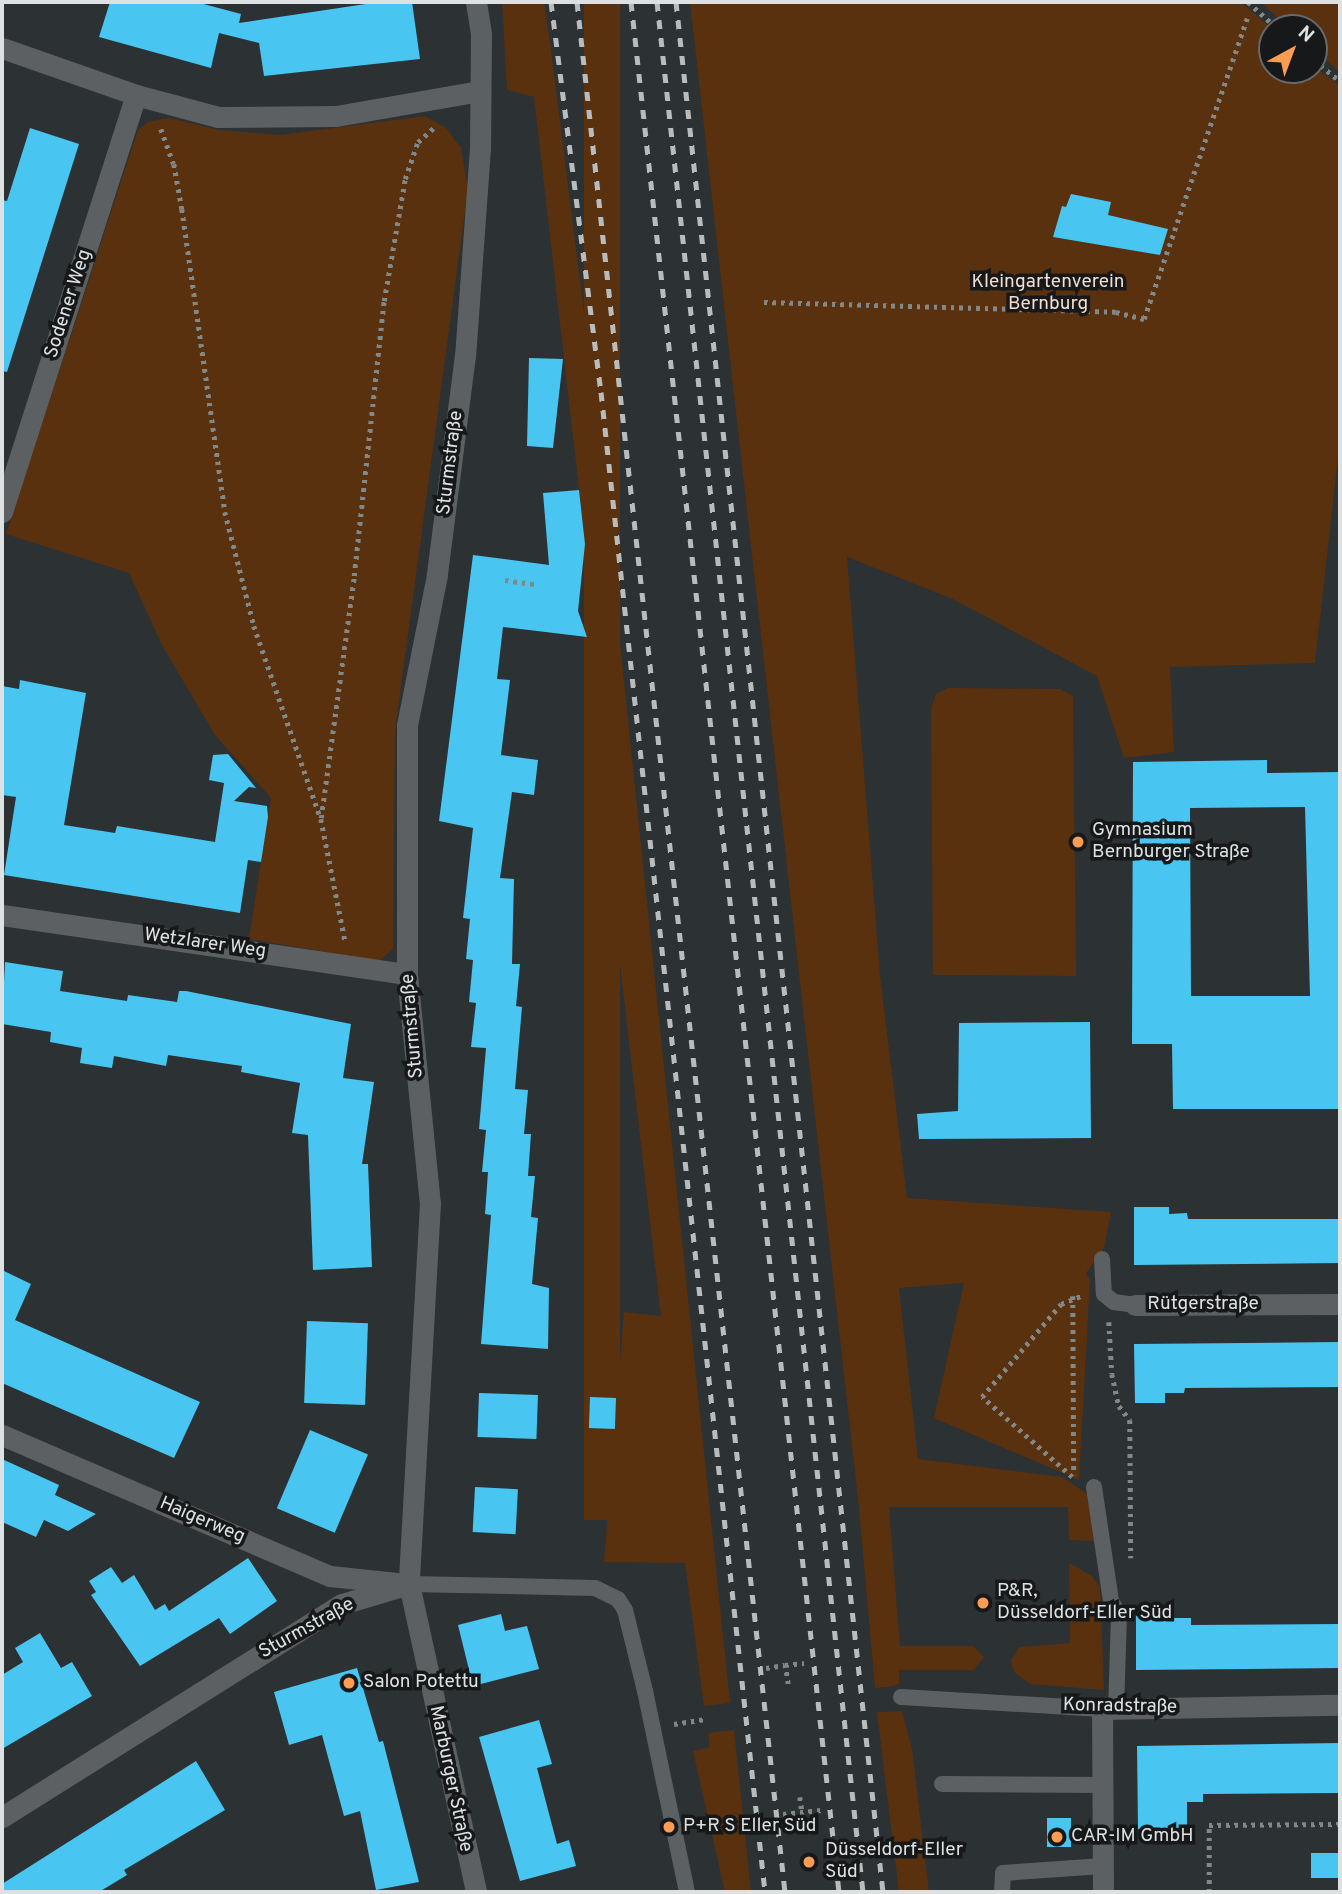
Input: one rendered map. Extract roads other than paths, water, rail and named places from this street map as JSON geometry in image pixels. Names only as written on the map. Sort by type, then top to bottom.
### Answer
[{"type":"street","name":"Sturmstraße","points":[[2,1817],[342,1604],[409,1584],[430,1203],[407,974],[407,725],[437,575],[465,355],[480,149],[481,35],[476,2]]},
{"type":"street","points":[[2,48],[143,97],[218,117],[262,119],[336,116],[480,91]]},
{"type":"street","name":"Sodener Weg","points":[[2,512],[143,97]]},
{"type":"street","name":"Wetzlarer Weg","points":[[2,915],[407,974]]},
{"type":"street","name":"Rütgerstraße","points":[[1118,1301],[1340,1304]]},
{"type":"street","name":"Haigerweg","points":[[2,1435],[330,1576],[409,1584]]},
{"type":"street","name":"Marburger Straße","points":[[409,1584],[476,1892]]},
{"type":"street","name":"Konradstraße","points":[[1109,1710],[1340,1705]]},
{"type":"street","points":[[1103,1892],[1102,1785],[1109,1710]]},
{"type":"lane","points":[[1102,1259],[1118,1301]]},
{"type":"lane","points":[[1094,1487],[1111,1601],[1119,1615],[1109,1710]]},
{"type":"lane","points":[[409,1584],[595,1588],[618,1599],[625,1610],[645,1691],[687,1892]]},
{"type":"lane","name":"Konradstraße","points":[[901,1698],[1109,1710]]},
{"type":"lane","points":[[942,1784],[1102,1785]]},
{"type":"lane","points":[[1002,1892],[1003,1873],[1102,1866]]},
{"type":"railway","points":[[551,2],[601,392],[765,1892]]},
{"type":"railway","points":[[577,2],[785,1892]]},
{"type":"railway","points":[[631,2],[839,1892]]},
{"type":"railway","points":[[657,2],[863,1892]]},
{"type":"railway","points":[[676,2],[883,1892]]},
{"type":"place","name":"Gymnasium Bernburger Straße","points":[[1078,842]]},
{"type":"place","name":"P&R, Düsseldorf-Eller Süd","points":[[983,1603]]},
{"type":"place","name":"Salon Potettu","points":[[349,1683]]},
{"type":"place","name":"P+R S Eller Süd","points":[[669,1827]]},
{"type":"place","name":"CAR-IM GmbH","points":[[1057,1837]]},
{"type":"place","name":"Düsseldorf-Eller Süd","points":[[809,1862]]},
{"type":"park label","name":"Kleingartenverein Bernburg","points":[[1048,294]]}]
